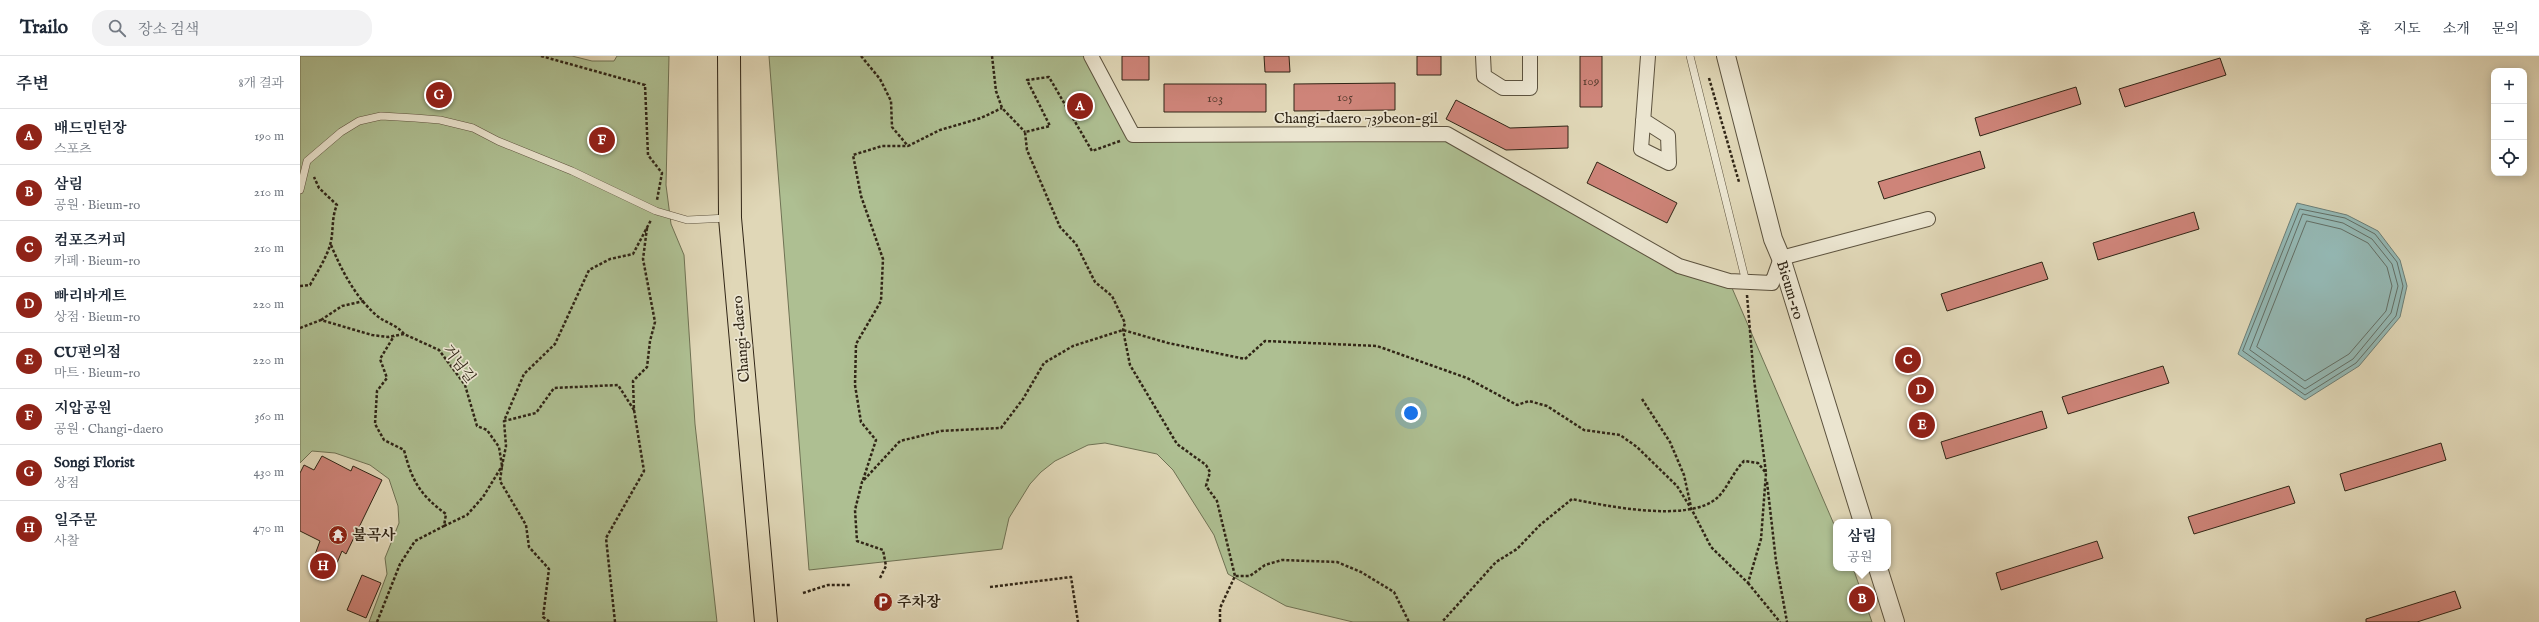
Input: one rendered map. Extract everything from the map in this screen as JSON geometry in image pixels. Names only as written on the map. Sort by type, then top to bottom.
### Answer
[{"type":"main road","name":"Changi-daero","points":[[729,56],[730,218],[766,622]]},
{"type":"street","name":"Changi-daero 739beon-gil","points":[[1091,56],[1134,135],[1447,134],[1678,266],[1729,281],[1772,283],[1781,258]]},
{"type":"street","points":[[1483,56],[1484,76],[1503,88],[1530,88],[1530,56]]},
{"type":"street","points":[[1643,120],[1648,56]]},
{"type":"street","name":"Bieum-ro","points":[[1726,56],[1773,239],[1781,258],[1862,519]]},
{"type":"street","points":[[1781,258],[1928,218]]},
{"type":"street","points":[[1879,571],[1895,622]]},
{"type":"lane","points":[[1690,56],[1746,282]]},
{"type":"lane","points":[[300,190],[306,163],[341,132],[360,121],[381,116],[440,120],[473,128],[498,141],[572,172],[656,210],[687,220],[730,218]]},
{"type":"path","points":[[377,622],[400,564],[415,541],[467,515],[484,497],[502,466],[506,446],[504,421],[524,374],[555,344],[588,270],[610,259],[633,254],[656,210],[662,173],[648,154],[645,85],[541,56]]},
{"type":"path","points":[[861,56],[880,79],[891,101],[892,127],[908,146]]},
{"type":"path","points":[[992,56],[996,91],[1002,108],[1026,132],[1027,150],[1048,204],[1060,227],[1076,244],[1095,282],[1112,296],[1125,323],[1122,330],[1130,365],[1177,444],[1206,465],[1210,472],[1206,486],[1217,501],[1235,576],[1220,608],[1220,622]]},
{"type":"path","points":[[1707,71],[1740,184]]},
{"type":"path","points":[[1026,132],[1050,126],[1026,80],[1049,77],[1092,151],[1124,140]]},
{"type":"path","points":[[880,578],[886,566],[883,550],[857,541],[855,510],[862,482],[876,440],[861,422],[855,385],[856,344],[881,301],[883,259],[861,196],[853,156],[882,146],[908,146],[940,130],[980,118],[1002,108]]},
{"type":"path","points":[[300,286],[310,285],[330,244],[334,228],[333,214],[337,205],[319,188],[318,182],[308,171],[306,163]]},
{"type":"path","points":[[615,622],[606,538],[644,471],[634,410],[633,381],[647,368],[655,322],[643,259],[647,228]]},
{"type":"path","points":[[330,244],[344,276],[364,301],[377,316],[397,326],[404,334]]},
{"type":"path","points":[[1746,282],[1754,379],[1776,562],[1787,622]]},
{"type":"path","points":[[300,328],[321,320],[342,306],[364,301]]},
{"type":"path","points":[[321,320],[372,335],[404,334]]},
{"type":"path","points":[[862,482],[900,441],[941,431],[1001,428],[1023,399],[1044,363],[1073,346],[1122,330],[1168,344],[1245,359],[1265,341],[1376,346],[1467,378],[1517,405],[1529,401],[1547,406],[1584,430],[1620,435],[1637,447],[1677,486],[1692,510],[1711,547],[1748,583],[1780,622]]},
{"type":"path","name":"거님길","points":[[404,334],[439,350],[465,385],[477,426],[487,430],[499,447],[502,466],[500,481],[526,525],[529,547],[549,569],[544,617],[550,622]]},
{"type":"path","points":[[395,335],[380,358],[387,378],[377,391],[375,424],[384,440],[404,450],[410,475],[429,501],[446,514],[444,526]]},
{"type":"path","points":[[504,421],[536,413],[554,388],[618,385],[634,410]]},
{"type":"path","points":[[1642,400],[1670,442],[1684,475],[1692,510]]},
{"type":"path","points":[[1442,622],[1496,562],[1517,549],[1535,529],[1572,499],[1620,509],[1692,510],[1717,499],[1736,470],[1744,461],[1758,463],[1766,473],[1762,532],[1748,583]]},
{"type":"path","points":[[1235,576],[1250,576],[1265,566],[1282,560],[1337,562],[1361,572],[1394,592],[1409,622]]},
{"type":"path","points":[[990,587],[1071,577],[1078,622]]},
{"type":"path","points":[[803,593],[828,585],[850,585]]},
{"type":"green space","points":[[300,56],[572,56],[592,61],[614,61],[617,56],[669,56],[666,185],[671,224],[684,255],[695,424],[717,622],[369,622],[387,574],[385,558],[399,523],[398,506],[389,479],[370,465],[335,453],[312,451],[300,463]]},
{"type":"green space","points":[[769,56],[1091,56],[1134,135],[1447,134],[1678,266],[1729,281],[1833,522],[1833,571],[1854,571],[1872,622],[1353,622],[1286,606],[1228,574],[1214,535],[1173,470],[1157,454],[1105,443],[1088,445],[1055,461],[1041,472],[1030,484],[1009,518],[1002,549],[809,570]]},
{"type":"water","points":[[2297,203],[2347,215],[2378,231],[2400,260],[2407,286],[2400,317],[2359,366],[2305,400],[2238,354]]},
{"type":"building","points":[[1122,56],[1149,56],[1149,80],[1122,80]]},
{"type":"building","points":[[1264,56],[1289,56],[1290,72],[1265,72]]},
{"type":"building","points":[[1417,56],[1441,56],[1441,75],[1417,75]]},
{"type":"building","points":[[1580,56],[1602,56],[1602,107],[1580,107]]},
{"type":"building","points":[[2220,58],[2226,75],[2125,107],[2119,89]]},
{"type":"building","points":[[1395,83],[1395,110],[1294,111],[1294,84]]},
{"type":"building","points":[[1164,84],[1266,84],[1266,112],[1164,112]]},
{"type":"building","points":[[2076,87],[2081,104],[1980,136],[1975,118]]},
{"type":"building","points":[[1456,100],[1510,128],[1568,126],[1568,148],[1506,150],[1446,119]]},
{"type":"building","points":[[1980,151],[1985,168],[1884,199],[1878,182]]},
{"type":"building","points":[[1597,162],[1677,203],[1667,223],[1587,183]]},
{"type":"building","points":[[2194,212],[2199,229],[2098,260],[2093,243]]},
{"type":"building","points":[[2042,262],[2048,279],[1947,311],[1941,294]]},
{"type":"building","points":[[2163,366],[2169,383],[2068,414],[2062,397]]},
{"type":"building","points":[[2042,411],[2047,428],[1946,459],[1941,442]]},
{"type":"building","points":[[2441,443],[2446,460],[2345,491],[2340,474]]},
{"type":"building","points":[[322,456],[351,471],[353,466],[382,480],[346,554],[342,551],[331,577],[310,568],[320,541],[300,531],[300,473],[304,465],[314,470]]},
{"type":"building","points":[[2289,486],[2295,503],[2194,534],[2188,517]]},
{"type":"building","points":[[2097,541],[2103,558],[2001,590],[1996,573]]},
{"type":"building","points":[[362,575],[381,583],[366,618],[347,610]]},
{"type":"building","points":[[2455,591],[2461,608],[2417,622],[2366,622],[2366,619]]},
{"type":"place","name":"Songi Florist","points":[[439,95]]},
{"type":"place","name":"배드민턴장","points":[[1080,106]]},
{"type":"place","name":"지압공원","points":[[602,140]]},
{"type":"place","name":"컴포즈커피","points":[[1908,360]]},
{"type":"place","name":"빠리바게트","points":[[1921,390]]},
{"type":"place","name":"CU편의점","points":[[1922,425]]},
{"type":"place","name":"불곡사","points":[[338,535]]},
{"type":"place","name":"일주문","points":[[323,566]]},
{"type":"place","name":"삼림","points":[[1862,599]]},
{"type":"place","name":"주차장","points":[[883,602]]}]
